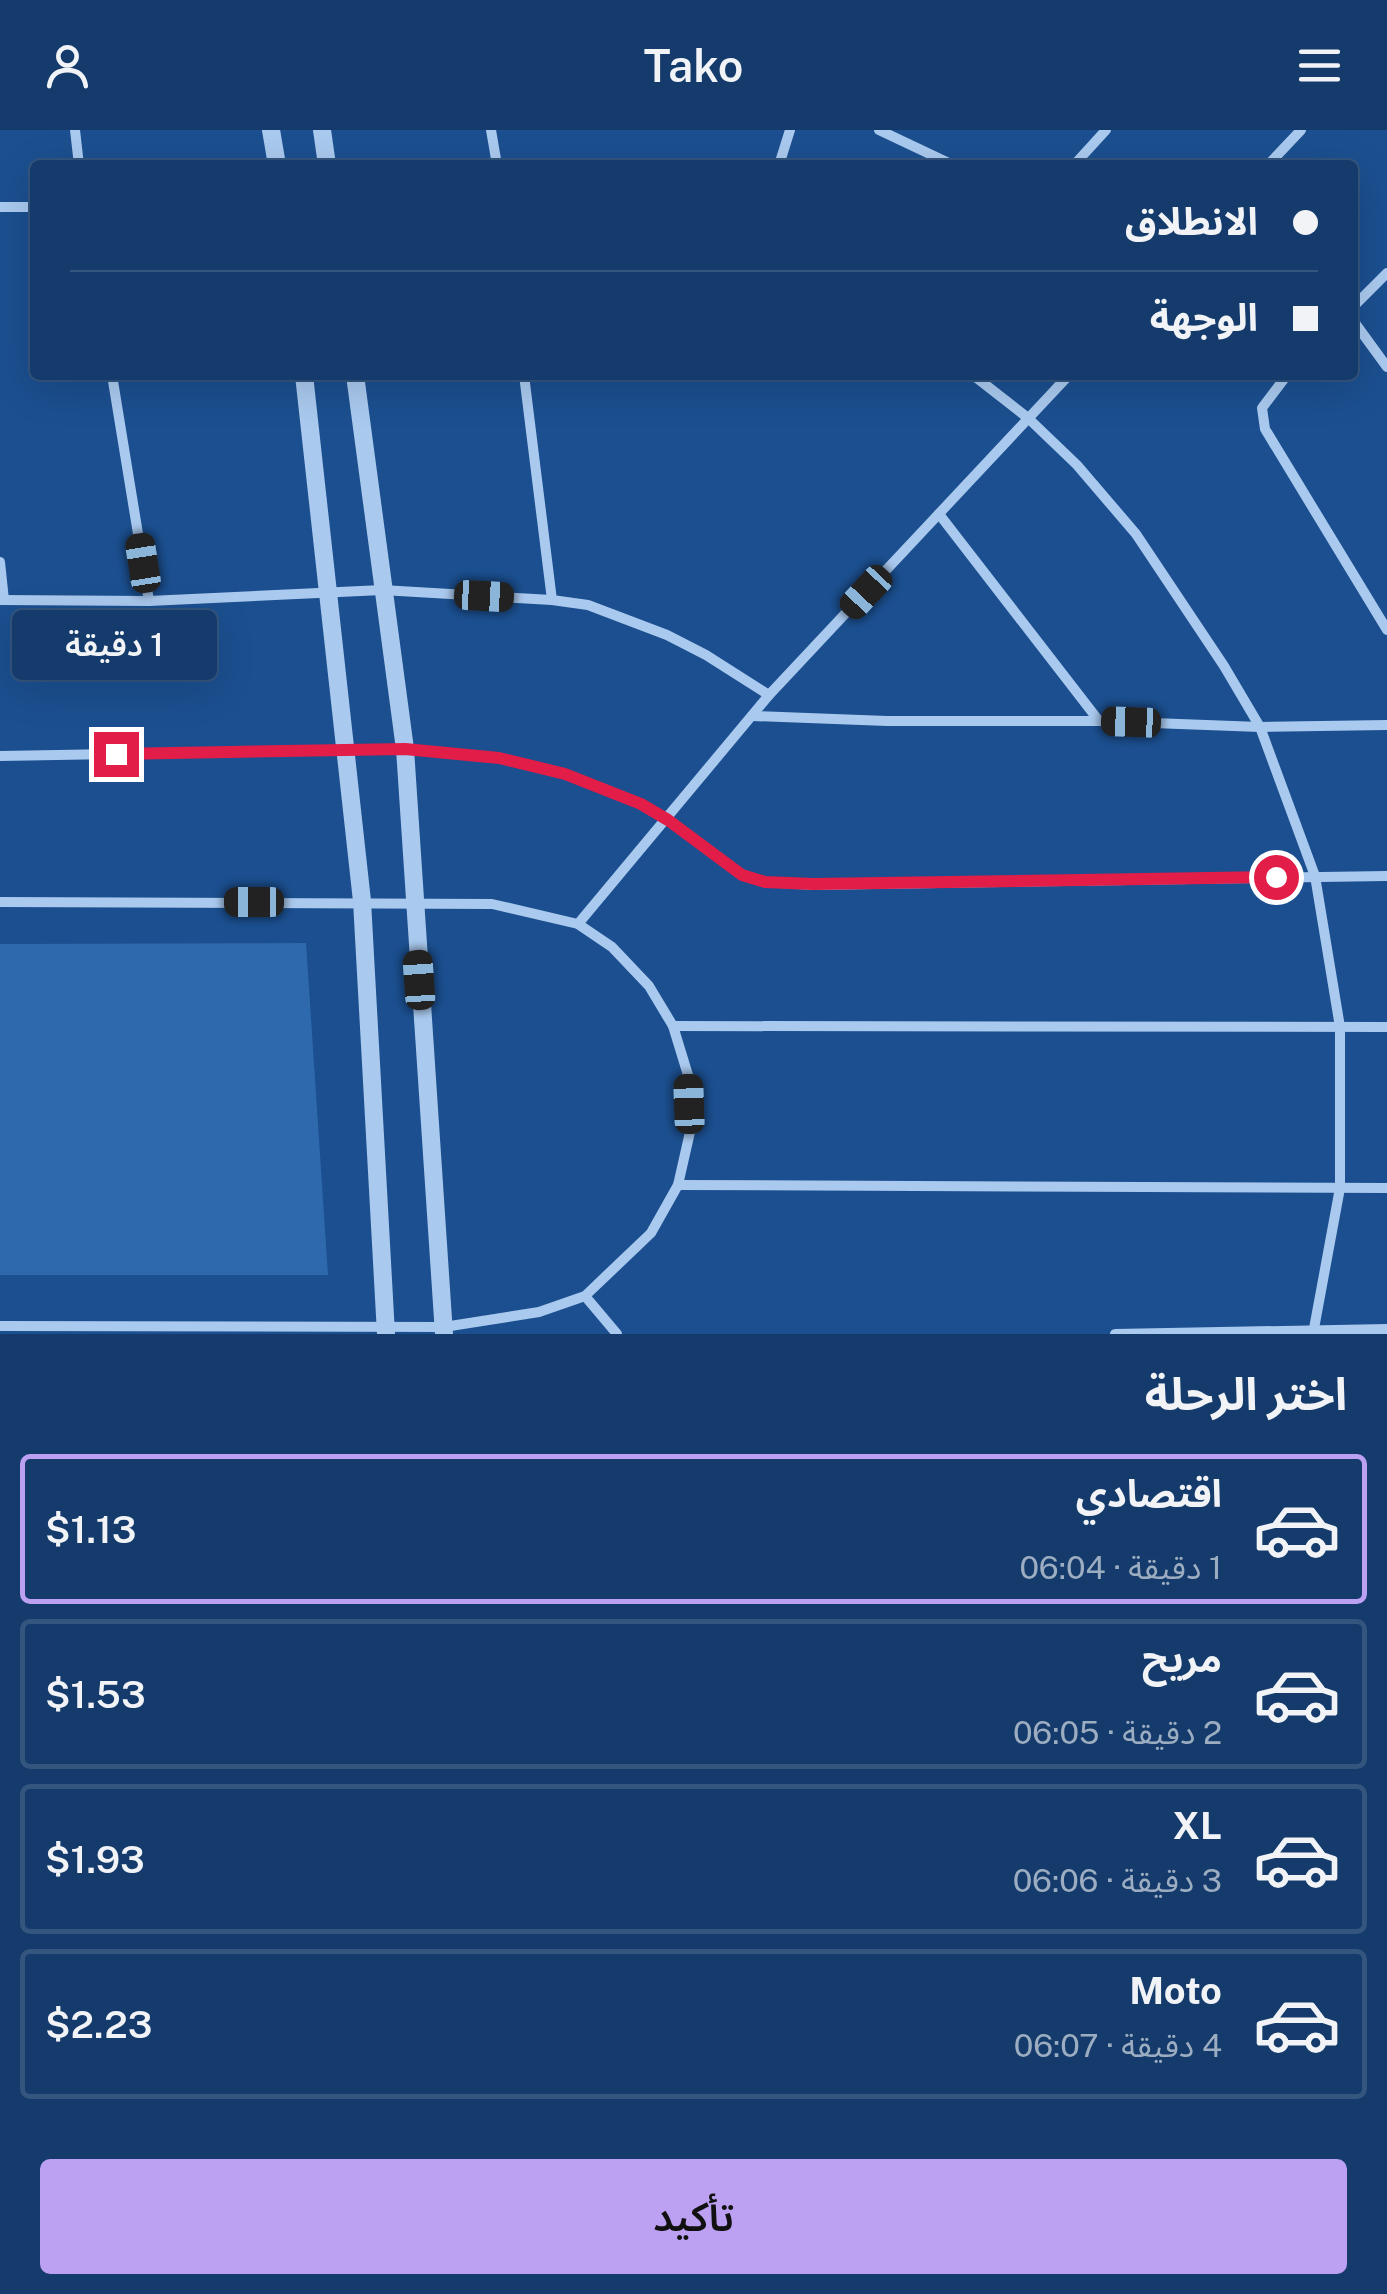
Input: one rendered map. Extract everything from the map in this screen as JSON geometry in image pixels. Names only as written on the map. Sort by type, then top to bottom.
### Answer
[{"type":"street","points":[[75,130],[78,160]]},
{"type":"street","points":[[271,130],[276,160]]},
{"type":"street","points":[[322,130],[326,160]]},
{"type":"street","points":[[492,130],[496,160]]},
{"type":"street","points":[[781,160],[790,130]]},
{"type":"street","points":[[879,130],[942,160]]},
{"type":"street","points":[[1079,160],[1106,130]]},
{"type":"street","points":[[1273,160],[1302,130]]},
{"type":"street","points":[[0,207],[30,207]]},
{"type":"street","points":[[1358,302],[1387,273]]},
{"type":"street","points":[[1358,327],[1387,367]]},
{"type":"street","points":[[113,380],[150,600]]},
{"type":"street","points":[[305,380],[362,901],[386,1330]]},
{"type":"street","points":[[355,380],[405,749],[444,1330]]},
{"type":"street","points":[[525,380],[552,600]]},
{"type":"street","points":[[979,380],[1028,418],[1077,465],[1136,534],[1260,727],[1315,876],[1340,1027],[1340,1188],[1313,1332]]},
{"type":"street","points":[[578,924],[769,695],[1064,380]]},
{"type":"street","points":[[1283,380],[1262,408],[1265,429],[1387,630]]},
{"type":"street","points":[[939,514],[1099,720]]},
{"type":"street","points":[[0,562],[2,600],[150,600],[382,590],[588,605],[667,635],[769,695]]},
{"type":"street","points":[[752,716],[886,721],[1099,720],[1260,727],[1387,725]]},
{"type":"street","points":[[0,756],[405,749],[499,758],[565,774],[608,790],[668,820],[742,875],[765,882],[1387,876]]},
{"type":"street","points":[[0,902],[492,904],[578,924],[612,947],[649,986],[673,1026],[688,1075],[690,1132],[678,1186],[650,1234],[585,1296],[539,1312],[444,1330],[0,1326]]},
{"type":"street","points":[[673,1026],[1387,1027]]},
{"type":"street","points":[[678,1186],[1387,1188]]},
{"type":"street","points":[[585,1296],[617,1334]]},
{"type":"street","points":[[1115,1334],[1387,1330]]},
{"type":"shaded area","points":[[306,943],[328,1275],[0,1275],[0,944]]},
{"type":"route","points":[[116,754],[405,749],[499,758],[565,774],[641,804],[722,863],[765,882],[1276,877]]}]
